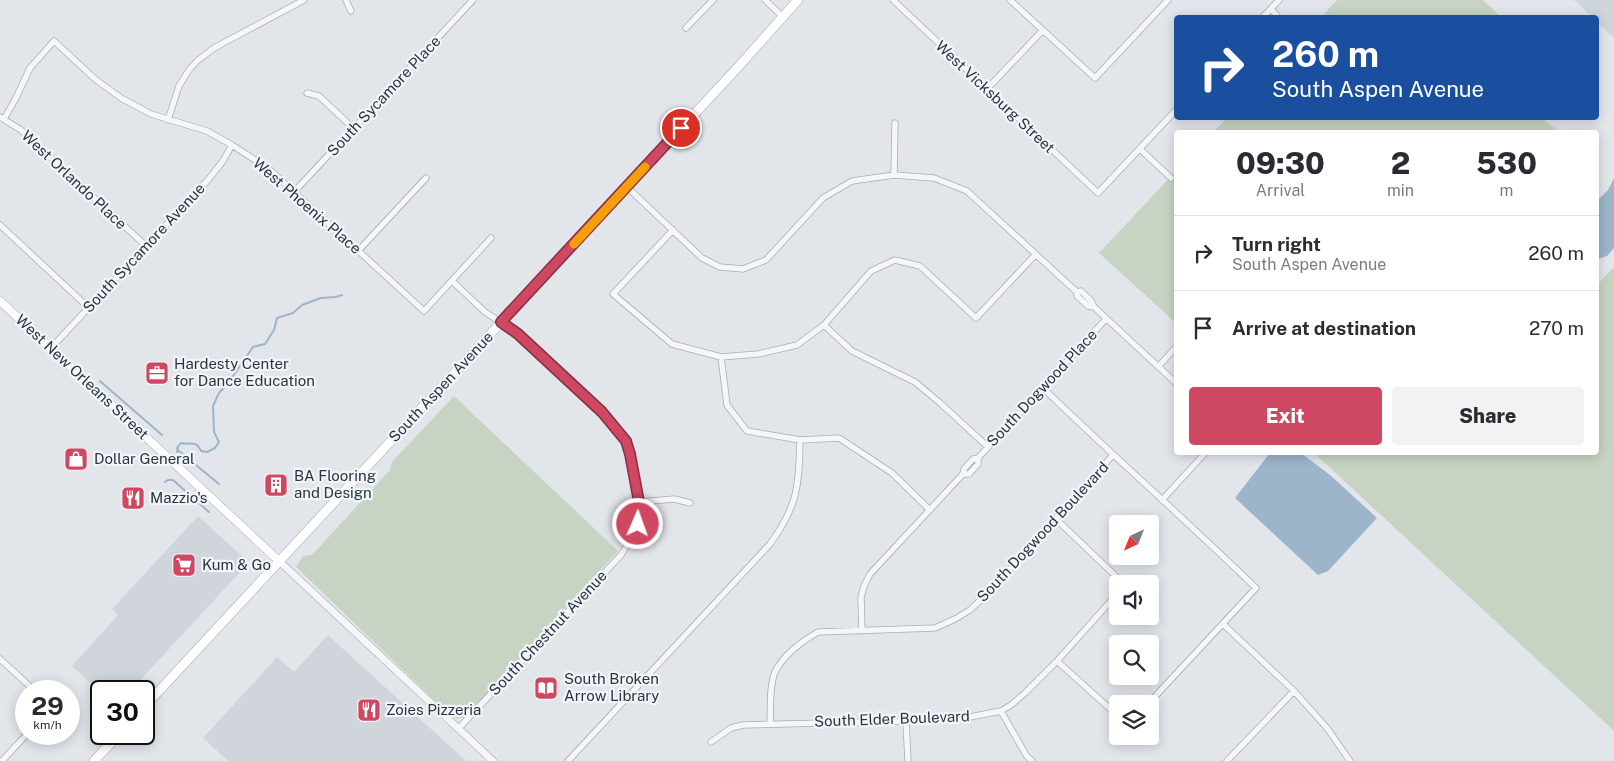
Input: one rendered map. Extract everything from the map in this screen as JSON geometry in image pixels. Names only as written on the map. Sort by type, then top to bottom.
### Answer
[{"type":"main road","name":"South Aspen Avenue","points":[[155,695],[798,0]]},
{"type":"main road","name":"West New Orleans Street","points":[[0,301],[279,561]]},
{"type":"main road","points":[[99,759],[110,745]]},
{"type":"street","points":[[168,120],[180,86],[189,70],[201,57],[214,48],[304,0]]},
{"type":"street","points":[[346,0],[351,11]]},
{"type":"street","name":"South Sycamore Place","points":[[295,191],[473,0]]},
{"type":"street","points":[[686,28],[713,0]]},
{"type":"street","points":[[765,0],[783,16]]},
{"type":"street","name":"West Vicksburg Street","points":[[893,0],[1098,194],[1140,149]]},
{"type":"street","points":[[1010,0],[1095,78],[1168,0]]},
{"type":"street","points":[[1265,15],[1279,0]]},
{"type":"street","points":[[1271,9],[1276,15]]},
{"type":"street","points":[[987,89],[1043,30]]},
{"type":"street","name":"West Phoenix Place","points":[[2,118],[16,98],[30,68],[54,41],[108,90],[136,106],[168,120],[207,131],[232,144],[269,169],[424,311],[452,281]]},
{"type":"street","points":[[307,93],[319,96],[353,128]]},
{"type":"street","points":[[1171,178],[1140,149],[1174,112]]},
{"type":"street","name":"West Orlando Place","points":[[2,118],[21,130],[146,246]]},
{"type":"street","points":[[894,175],[895,122]]},
{"type":"street","name":"South Sycamore Avenue","points":[[51,348],[208,180],[223,161],[232,144]]},
{"type":"street","points":[[627,187],[702,258],[720,267],[743,269],[766,260],[823,198],[852,181],[894,175],[934,178],[967,192],[1077,292],[1077,296],[1088,306],[1094,308],[1174,381]]},
{"type":"street","points":[[358,251],[426,178]]},
{"type":"street","points":[[0,225],[89,308]]},
{"type":"street","points":[[673,230],[613,294],[672,344],[721,357],[758,354],[798,345],[824,325],[871,271],[895,260],[920,266],[976,318],[1035,254]]},
{"type":"street","points":[[492,238],[452,281],[486,312],[518,334],[597,407],[625,440],[630,454],[639,502],[674,499],[690,503]]},
{"type":"street","name":"South Dogwood Place","points":[[862,631],[860,597],[870,574],[963,474],[964,469],[973,459],[978,458],[1106,319]]},
{"type":"street","points":[[824,325],[852,351],[915,382],[988,447]]},
{"type":"street","points":[[1159,366],[1174,349]]},
{"type":"street","points":[[721,357],[727,405],[747,431],[800,440],[839,438],[892,473],[930,510]]},
{"type":"street","points":[[1043,388],[1113,456],[1213,546],[1256,588],[1156,695]]},
{"type":"street","points":[[568,761],[770,544],[787,518],[798,490],[800,440]]},
{"type":"street","points":[[1162,500],[1203,455]]},
{"type":"street","name":"South Dogwood Boulevard","points":[[770,723],[771,694],[775,673],[785,658],[802,641],[818,632],[935,628],[955,619],[970,610],[991,590],[1113,456]]},
{"type":"street","name":"South Chestnut Avenue","points":[[458,729],[620,555],[634,534],[638,524],[639,502]]},
{"type":"street","points":[[1056,519],[1115,575]]},
{"type":"street","name":"West New Orleans Street","points":[[279,561],[493,761]]},
{"type":"street","name":"South Elder Boulevard","points":[[710,742],[731,728],[743,725],[906,721],[970,717],[1000,711],[1011,705],[1025,693],[1057,661],[1109,603]]},
{"type":"street","points":[[1223,624],[1294,691],[1327,728],[1350,761]]},
{"type":"street","points":[[0,659],[23,680]]},
{"type":"street","points":[[1057,661],[1109,708]]},
{"type":"street","points":[[1227,761],[1294,691]]},
{"type":"street","points":[[1000,711],[1026,755],[1032,761]]},
{"type":"street","points":[[906,721],[908,761]]},
{"type":"street","points":[[2,761],[17,745]]},
{"type":"shaded area","points":[[1574,0],[1614,0],[1614,38],[1599,24],[1599,15],[1590,15]]},
{"type":"shaded area","points":[[198,516],[243,557],[244,568],[140,680],[90,680],[90,683],[72,666],[118,615],[112,609]]},
{"type":"shaded area","points":[[328,635],[466,761],[228,761],[203,738],[277,657],[294,672]]},
{"type":"green space","points":[[1337,0],[1483,0],[1499,15],[1323,15]]},
{"type":"green space","points":[[1225,120],[1544,120],[1557,130],[1215,130]]},
{"type":"green space","points":[[1174,173],[1174,321],[1099,253]]},
{"type":"green space","points":[[1614,267],[1614,731],[1316,455],[1599,455],[1599,283]]},
{"type":"green space","points":[[454,396],[618,551],[468,714],[459,718],[452,717],[296,567],[303,556],[312,555],[390,470],[392,462]]},
{"type":"water","points":[[1614,178],[1614,248],[1607,256],[1599,259],[1599,199],[1608,190]]},
{"type":"water","points":[[1268,455],[1304,455],[1330,475],[1377,518],[1328,571],[1318,575],[1235,498]]},
{"type":"waterway","points":[[177,452],[177,448],[181,443],[195,444],[201,451],[207,452],[215,448],[219,442],[214,432],[213,406],[219,393],[229,382],[253,347],[265,344],[274,330],[277,318],[293,313],[302,305],[321,298],[342,295]]},
{"type":"waterway","points":[[100,381],[162,435]]},
{"type":"waterway","points":[[179,451],[219,484]]},
{"type":"waterway","points":[[165,482],[173,480],[209,512]]},
{"type":"slow traffic","points":[[574,244],[645,167]]},
{"type":"place","name":"Hardesty Center for Dance Education","points":[[157,373]]},
{"type":"place","name":"Dollar General","points":[[76,459]]},
{"type":"place","name":"BA Flooring and Design","points":[[276,485]]},
{"type":"place","name":"Mazzio's","points":[[133,498]]},
{"type":"place","name":"Kum & Go","points":[[184,565]]},
{"type":"place","name":"South Broken Arrow Library","points":[[546,688]]},
{"type":"place","name":"Zoies Pizzeria","points":[[369,710]]},
{"type":"route","points":[[638,524],[639,502],[626,441],[602,412],[518,334],[501,322],[681,128]]}]
